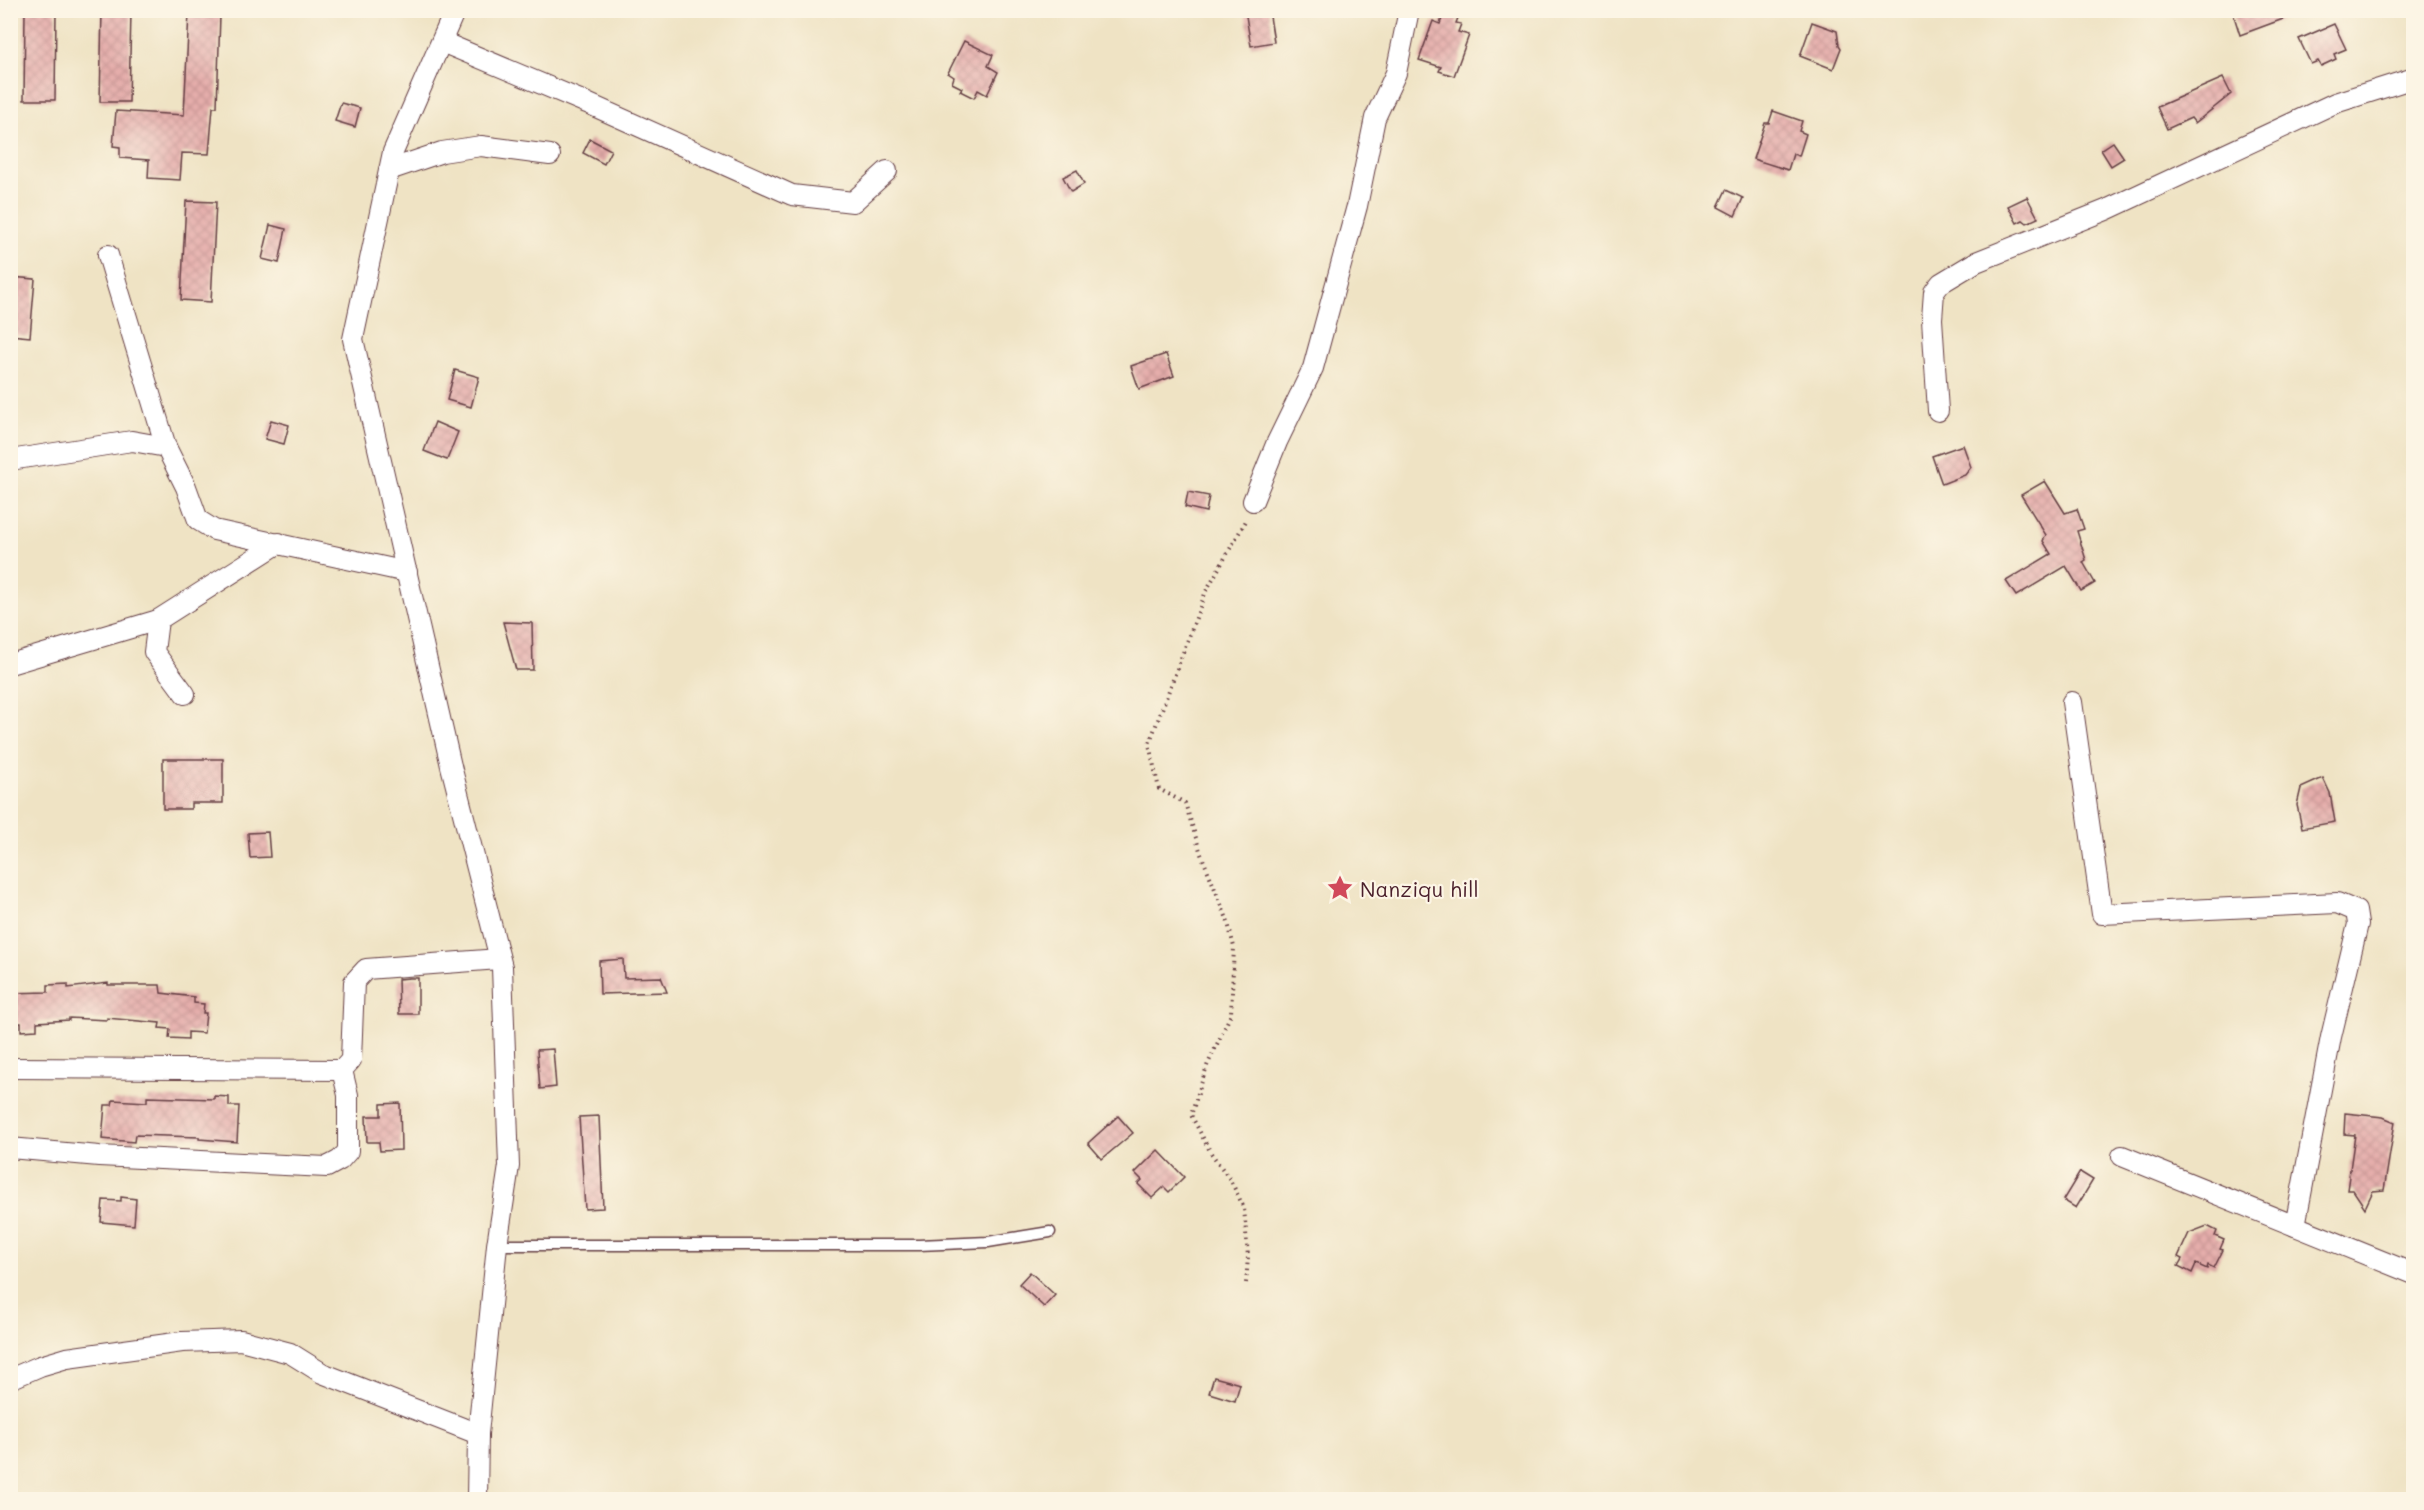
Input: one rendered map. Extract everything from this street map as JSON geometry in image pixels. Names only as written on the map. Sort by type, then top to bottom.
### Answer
[{"type":"street","points":[[455,10],[393,152],[353,339],[406,572],[502,966],[509,1166],[497,1245],[478,1434],[477,1500]]},
{"type":"street","points":[[1253,501],[1277,442],[1313,368],[1356,206],[1375,118],[1396,73],[1409,10]]},
{"type":"street","points":[[442,42],[587,103],[792,195],[853,202],[887,171]]},
{"type":"street","points":[[1938,411],[1932,319],[1934,292],[1941,283],[1976,262],[2106,210],[2335,104],[2414,78]]},
{"type":"street","points":[[389,170],[442,152],[481,146],[550,155]]},
{"type":"street","points":[[108,255],[166,447],[186,487],[198,520],[214,530],[406,572]]},
{"type":"street","points":[[10,460],[132,441],[166,447]]},
{"type":"street","points":[[10,664],[158,620],[279,543]]},
{"type":"street","points":[[158,620],[154,652],[185,694]]},
{"type":"street","points":[[2073,702],[2102,914],[2337,903],[2356,911],[2358,924],[2331,1037],[2295,1226]]},
{"type":"street","points":[[10,1068],[342,1070],[351,1060],[354,982],[366,969],[500,959]]},
{"type":"street","points":[[10,1148],[99,1156],[327,1167],[340,1160],[348,1151],[348,1095],[342,1070]]},
{"type":"street","points":[[2122,1156],[2414,1274]]},
{"type":"street","points":[[10,1378],[68,1358],[182,1342],[241,1340],[290,1353],[322,1373],[478,1434]]},
{"type":"lane","points":[[497,1245],[919,1245],[988,1242],[1050,1232]]},
{"type":"path","points":[[1246,1283],[1248,1257],[1244,1208],[1231,1181],[1211,1153],[1191,1115],[1207,1066],[1231,1014],[1234,947],[1227,919],[1201,854],[1185,803],[1159,789],[1149,744],[1206,591],[1245,523],[1253,501]]},
{"type":"building","points":[[25,10],[56,10],[55,100],[24,100]]},
{"type":"building","points":[[102,10],[131,11],[129,102],[100,102]]},
{"type":"building","points":[[1245,10],[1269,10],[1274,42],[1251,46]]},
{"type":"building","points":[[2232,10],[2302,10],[2302,12],[2240,35]]},
{"type":"building","points":[[189,13],[220,15],[217,107],[213,107],[209,154],[182,153],[180,180],[148,178],[149,160],[120,158],[120,147],[113,146],[116,111],[184,115]]},
{"type":"building","points":[[1444,13],[1458,18],[1456,23],[1461,24],[1458,32],[1469,35],[1454,76],[1439,71],[1441,67],[1419,60],[1433,21],[1440,24]]},
{"type":"building","points":[[1812,22],[1837,31],[1841,48],[1833,69],[1800,56]]},
{"type":"building","points":[[2334,24],[2346,49],[2334,54],[2336,59],[2321,66],[2318,61],[2311,64],[2299,39]]},
{"type":"building","points":[[964,41],[993,55],[988,66],[998,72],[987,95],[978,90],[974,98],[960,91],[962,88],[952,83],[954,77],[948,73]]},
{"type":"building","points":[[2223,78],[2231,94],[2195,123],[2191,118],[2167,129],[2157,107]]},
{"type":"building","points":[[341,103],[360,108],[355,127],[335,121]]},
{"type":"building","points":[[1773,111],[1802,121],[1799,131],[1806,134],[1799,156],[1793,154],[1788,170],[1753,159],[1765,123],[1769,123]]},
{"type":"building","points":[[590,139],[611,150],[604,164],[583,153]]},
{"type":"building","points":[[2113,142],[2124,158],[2111,166],[2101,150]]},
{"type":"building","points":[[1077,170],[1084,184],[1071,192],[1063,177]]},
{"type":"building","points":[[1726,190],[1743,198],[1735,216],[1718,207]]},
{"type":"building","points":[[2027,197],[2038,218],[2027,223],[2023,220],[2017,223],[2008,206]]},
{"type":"building","points":[[186,201],[216,202],[211,302],[181,300]]},
{"type":"building","points":[[270,225],[286,229],[279,263],[262,259]]},
{"type":"building","points":[[10,277],[35,279],[30,337],[10,335]]},
{"type":"building","points":[[1166,354],[1174,376],[1139,389],[1131,366]]},
{"type":"building","points":[[455,370],[479,377],[471,407],[447,400]]},
{"type":"building","points":[[271,420],[289,425],[284,444],[265,439]]},
{"type":"building","points":[[435,422],[458,432],[447,460],[424,451]]},
{"type":"building","points":[[1963,445],[1971,467],[1965,475],[1942,484],[1932,456]]},
{"type":"building","points":[[2045,481],[2065,513],[2077,509],[2084,529],[2077,531],[2086,560],[2083,562],[2095,583],[2081,591],[2066,566],[2016,596],[2006,581],[2051,554],[2043,541],[2046,535],[2021,495]]},
{"type":"building","points":[[1188,492],[1209,496],[1206,512],[1185,507]]},
{"type":"building","points":[[503,622],[532,623],[533,670],[516,670]]},
{"type":"building","points":[[163,759],[223,759],[223,803],[191,803],[191,809],[163,809]]},
{"type":"building","points":[[2323,778],[2330,793],[2335,822],[2302,828],[2297,805],[2301,788]]},
{"type":"building","points":[[268,832],[270,857],[250,858],[248,833]]},
{"type":"building","points":[[623,959],[624,978],[661,977],[667,992],[600,994],[599,961]]},
{"type":"building","points":[[418,978],[418,1014],[399,1014],[398,979]]},
{"type":"building","points":[[108,983],[108,985],[160,985],[161,993],[194,997],[194,1003],[204,1004],[203,1013],[206,1013],[204,1033],[188,1032],[188,1039],[169,1038],[170,1029],[159,1028],[160,1023],[107,1018],[107,1020],[69,1018],[69,1020],[37,1022],[37,1030],[21,1031],[21,1023],[10,1023],[10,993],[48,992],[48,985],[68,984],[68,988]]},
{"type":"building","points":[[553,1049],[556,1087],[540,1089],[537,1050]]},
{"type":"building","points":[[214,1096],[229,1097],[229,1106],[239,1106],[237,1142],[199,1139],[199,1137],[135,1135],[134,1142],[102,1139],[105,1105],[112,1105],[113,1100],[147,1102],[147,1097],[214,1099]]},
{"type":"building","points":[[400,1103],[401,1150],[380,1151],[379,1142],[367,1142],[366,1116],[381,1116],[381,1104]]},
{"type":"building","points":[[2345,1113],[2383,1117],[2395,1122],[2384,1190],[2373,1191],[2365,1208],[2353,1190],[2347,1190],[2355,1135],[2344,1134]]},
{"type":"building","points":[[599,1116],[603,1208],[585,1209],[579,1117]]},
{"type":"building","points":[[1118,1116],[1133,1133],[1102,1159],[1088,1143]]},
{"type":"building","points":[[1158,1150],[1184,1177],[1169,1192],[1164,1187],[1152,1198],[1138,1184],[1142,1180],[1135,1173]]},
{"type":"building","points":[[2080,1172],[2093,1180],[2076,1208],[2063,1200]]},
{"type":"building","points":[[121,1197],[136,1199],[134,1225],[101,1222],[103,1200],[121,1201]]},
{"type":"building","points":[[2207,1226],[2217,1231],[2215,1236],[2224,1240],[2220,1249],[2223,1250],[2214,1268],[2208,1265],[2207,1269],[2196,1264],[2192,1273],[2178,1266],[2182,1259],[2178,1257],[2189,1233]]},
{"type":"building","points":[[1030,1272],[1055,1295],[1044,1307],[1019,1284]]},
{"type":"building","points":[[1214,1377],[1240,1384],[1235,1401],[1209,1393]]},
{"type":"place","name":"Nanziqu hill","points":[[1340,888]]}]
